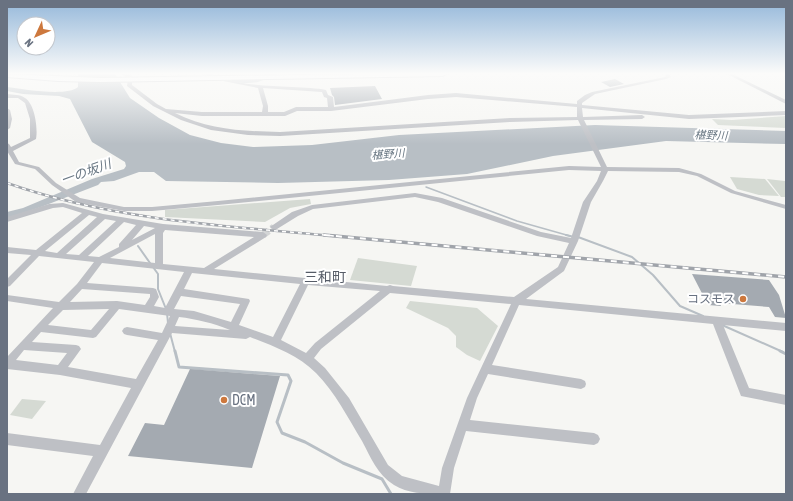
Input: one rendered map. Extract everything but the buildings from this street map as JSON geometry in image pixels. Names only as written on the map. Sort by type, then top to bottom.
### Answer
[{"type":"street","points":[[15,97],[25,99],[28,103],[34,131],[33,139],[8,147],[17,163],[37,168],[54,184],[73,198],[91,204],[124,209],[152,209],[559,169],[604,168],[679,170],[699,175],[733,192],[786,207]]},
{"type":"street","points":[[145,97],[165,110],[195,124],[233,132],[280,134],[510,120],[660,115]]},
{"type":"street","points":[[262,97],[266,105],[265,113]]},
{"type":"street","points":[[330,97],[331,109]]},
{"type":"street","points":[[165,110],[202,114],[285,114],[296,109],[331,109],[425,97]]},
{"type":"street","points":[[482,97],[660,115],[696,117],[786,113]]},
{"type":"street","points":[[7,298],[61,306],[117,306],[172,311],[200,316],[275,342],[308,359],[321,371],[345,402],[384,469],[399,481],[418,488],[444,493],[448,468],[462,425],[485,369],[517,300],[562,269],[588,202],[600,180],[604,168],[580,118],[578,106],[579,102],[585,97]]},
{"type":"street","points":[[7,110],[7,128]]},
{"type":"street","points":[[418,184],[440,200]]},
{"type":"street","points":[[274,227],[295,214],[312,207],[415,195],[440,200],[540,234],[574,241]]},
{"type":"street","points":[[63,205],[73,198]]},
{"type":"street","points":[[7,220],[52,206],[63,205],[103,216],[163,227],[263,235],[235,253],[214,264],[206,271]]},
{"type":"street","points":[[7,284],[37,254],[88,212]]},
{"type":"street","points":[[58,256],[103,216]]},
{"type":"street","points":[[81,258],[122,219]]},
{"type":"street","points":[[121,249],[142,223]]},
{"type":"street","points":[[7,364],[22,346],[80,286],[100,260],[163,227]]},
{"type":"street","points":[[159,266],[160,233],[163,227]]},
{"type":"street","points":[[7,250],[190,270],[517,300],[786,327]]},
{"type":"street","points":[[79,494],[166,333],[178,292],[190,270]]},
{"type":"street","points":[[275,342],[306,281]]},
{"type":"street","points":[[80,286],[153,291],[156,297],[147,308]]},
{"type":"street","points":[[308,359],[318,346],[390,288]]},
{"type":"street","points":[[178,292],[246,301],[233,328]]},
{"type":"street","points":[[40,328],[94,334],[117,306]]},
{"type":"street","points":[[716,320],[745,392],[786,400]]},
{"type":"street","points":[[127,331],[258,336]]},
{"type":"street","points":[[22,346],[76,349],[60,370]]},
{"type":"street","points":[[7,364],[60,370],[139,384]]},
{"type":"street","points":[[485,369],[581,384]]},
{"type":"street","points":[[462,425],[594,439]]},
{"type":"street","points":[[7,439],[103,451]]},
{"type":"shaded area","points":[[786,116],[786,128],[718,125],[712,119],[732,120]]},
{"type":"shaded area","points":[[730,177],[765,179],[779,196],[759,195],[737,189]]},
{"type":"shaded area","points":[[767,179],[785,181],[786,197],[781,197]]},
{"type":"shaded area","points":[[310,199],[311,204],[290,208],[265,222],[165,217],[165,210]]},
{"type":"shaded area","points":[[358,258],[417,266],[411,286],[350,280]]},
{"type":"shaded area","points":[[410,301],[477,308],[498,326],[480,361],[467,355],[456,347],[456,336],[448,328],[406,308]]},
{"type":"shaded area","points":[[22,399],[46,401],[32,419],[10,415]]},
{"type":"water","name":"椹野川","points":[[64,97],[130,97],[159,118],[190,135],[221,143],[253,147],[312,145],[399,135],[595,125],[786,131],[786,144],[666,141],[553,156],[467,174],[389,180],[278,183],[166,181],[154,172],[139,172],[114,181],[101,182],[98,185],[41,207],[7,218],[7,212],[23,208],[92,179],[124,169],[126,166],[125,162],[92,142],[70,99]]},
{"type":"waterway","points":[[426,187],[517,221],[570,236]]},
{"type":"waterway","points":[[566,235],[570,236]]},
{"type":"waterway","points":[[570,236],[574,237]]},
{"type":"waterway","points":[[578,237],[632,257],[653,275],[680,306],[703,316]]},
{"type":"waterway","points":[[138,246],[150,263]]},
{"type":"waterway","points":[[153,267],[158,274],[158,289],[166,309]]},
{"type":"waterway","points":[[167,313],[168,323]]},
{"type":"waterway","points":[[722,325],[783,352]]},
{"type":"waterway","points":[[170,333],[175,352]]},
{"type":"waterway","points":[[175,351],[179,367],[288,375],[291,381],[277,422],[282,433],[305,442],[343,463],[382,479],[391,494]]},
{"type":"waterway","points":[[780,351],[786,354]]},
{"type":"tunnel","points":[[263,235],[274,227]]},
{"type":"railway","points":[[7,183],[87,205],[169,220],[335,236]]},
{"type":"railway","points":[[324,235],[335,236]]},
{"type":"railway","points":[[335,236],[786,277]]},
{"type":"place","name":"コスモス","points":[[743,299]]},
{"type":"place","name":"DCM","points":[[224,400]]},
{"type":"district","name":"三和町","points":[[325,277]]},
{"type":"water label","name":"一の坂川","points":[[86,172]]}]
